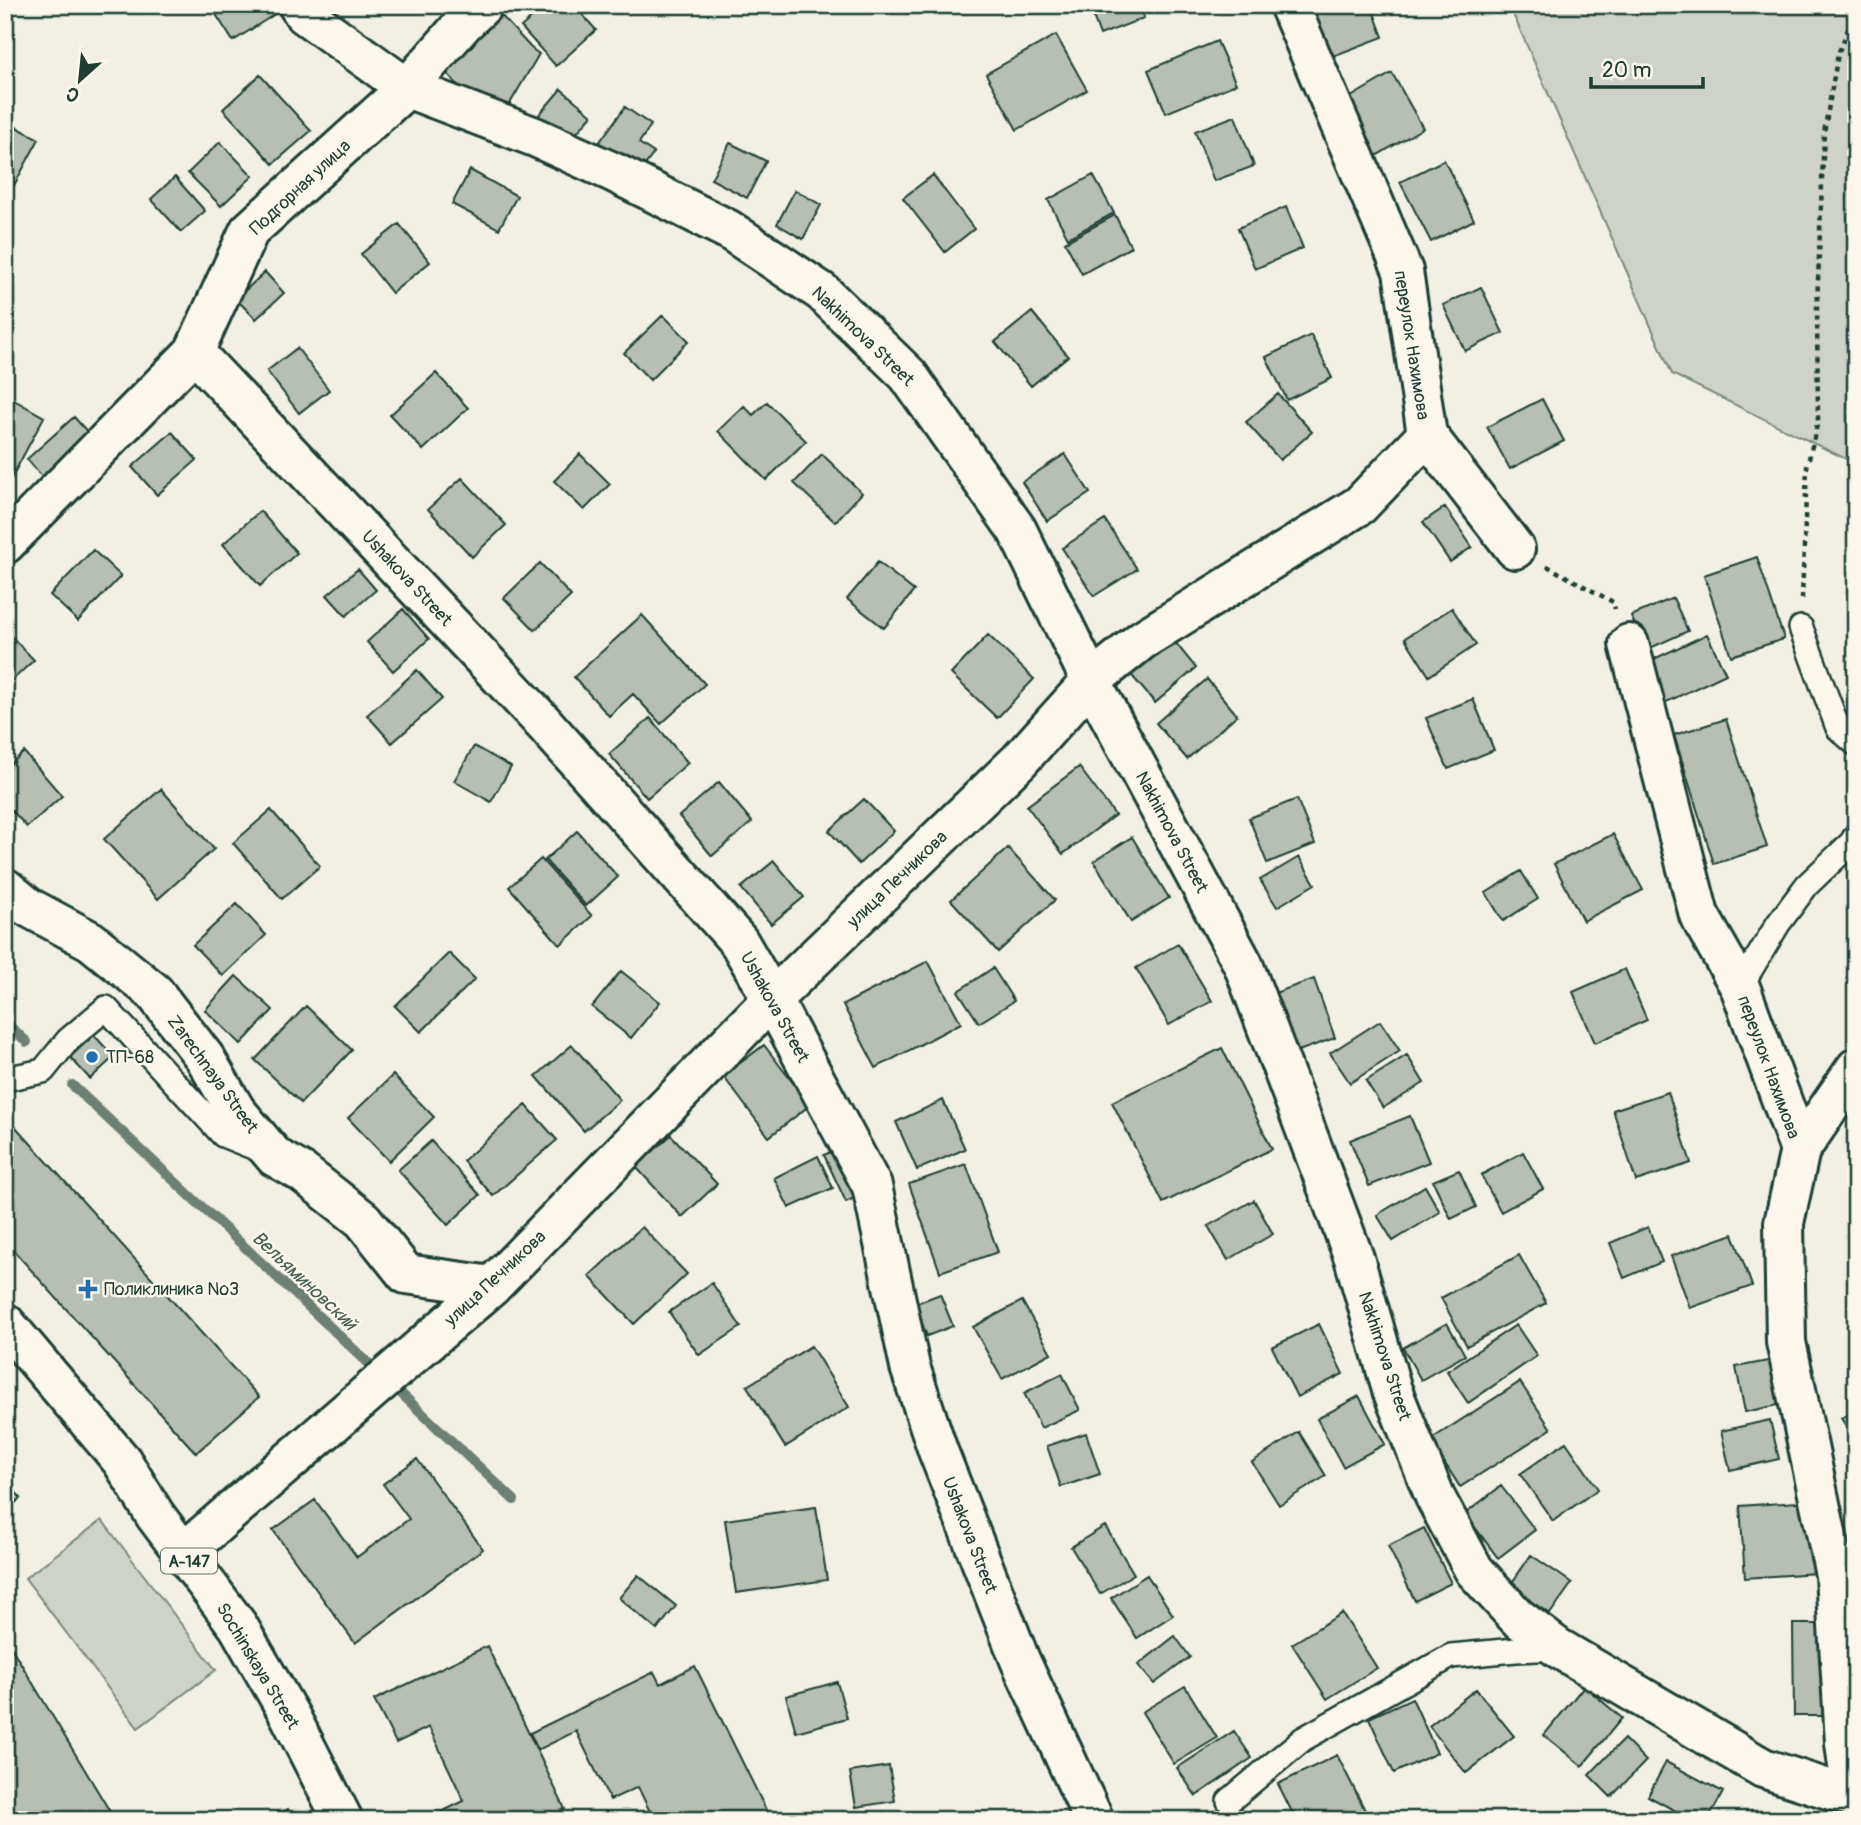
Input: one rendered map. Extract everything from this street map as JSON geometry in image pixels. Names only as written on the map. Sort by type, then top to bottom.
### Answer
[{"type":"main road","name":"Nakhimova Street","points":[[298,5],[304,14],[407,88],[535,137],[615,173],[729,230],[822,292],[908,375],[1017,530],[1091,681],[1243,964],[1354,1258],[1392,1390],[1435,1497],[1474,1570],[1517,1617],[1558,1648],[1763,1768],[1854,1797]]},
{"type":"main road","name":"Подгорная улица","points":[[5,544],[194,352],[249,231],[407,88],[483,5]]},
{"type":"main road","name":"переулок Нахимова","points":[[1290,7],[1403,271],[1427,435],[1516,549]]},
{"type":"main road","name":"Ushakova Street","points":[[194,352],[550,730],[739,942],[872,1186],[910,1367],[938,1451],[1020,1660],[1094,1820]]},
{"type":"main road","name":"улица Печникова","points":[[183,1553],[492,1286],[772,999],[1019,761],[1091,681],[1142,640],[1360,505],[1427,435]]},
{"type":"main road","name":"переулок Нахимова","points":[[1629,643],[1699,915],[1740,986],[1800,1150],[1784,1223],[1786,1342],[1835,1575],[1845,1743],[1854,1797]]},
{"type":"main road","name":"Zarechnaya Street","points":[[5,888],[28,908],[91,941],[154,992],[205,1058],[236,1111],[275,1157],[303,1173],[363,1220],[406,1274],[492,1286]]},
{"type":"main road","points":[[1800,1150],[1856,1068]]},
{"type":"main road","name":"Sochinskaya Street","points":[[5,1323],[122,1461],[155,1515],[238,1626],[290,1716],[343,1820]]},
{"type":"lane","points":[[1801,628],[1838,728],[1856,744]]},
{"type":"lane","points":[[1740,986],[1778,923],[1807,885],[1856,835]]},
{"type":"lane","points":[[5,1079],[44,1071],[68,1040],[106,1008],[223,1135],[275,1157]]},
{"type":"lane","points":[[1228,1801],[1303,1739],[1451,1656],[1558,1648]]},
{"type":"path","points":[[1801,628],[1807,467],[1818,421],[1817,305],[1824,132],[1838,54],[1850,24],[1856,21]]},
{"type":"path","points":[[1516,549],[1613,602],[1629,643]]},
{"type":"shaded area","points":[[1509,5],[1856,5],[1856,464],[1672,374]]},
{"type":"shaded area","points":[[102,1520],[216,1670],[138,1728],[25,1578]]},
{"type":"building","points":[[210,5],[270,5],[275,14],[233,41]]},
{"type":"building","points":[[546,5],[574,5],[596,30],[556,66],[521,27]]},
{"type":"building","points":[[1089,5],[1140,5],[1144,18],[1100,35]]},
{"type":"building","points":[[1324,5],[1371,5],[1383,37],[1325,59],[1306,12]]},
{"type":"building","points":[[498,12],[539,54],[505,112],[471,100],[439,64]]},
{"type":"building","points":[[1056,35],[1087,90],[1017,130],[986,74]]},
{"type":"building","points":[[1217,41],[1236,84],[1166,113],[1148,70]]},
{"type":"building","points":[[1392,73],[1423,128],[1376,156],[1344,101]]},
{"type":"building","points":[[260,75],[311,131],[273,164],[223,109]]},
{"type":"building","points":[[561,89],[592,115],[569,142],[538,116]]},
{"type":"building","points":[[625,107],[651,125],[639,143],[654,153],[637,176],[596,147]]},
{"type":"building","points":[[1235,116],[1254,166],[1214,181],[1195,131]]},
{"type":"building","points":[[5,121],[39,139],[5,202]]},
{"type":"building","points":[[220,142],[253,176],[221,206],[188,173]]},
{"type":"building","points":[[730,143],[766,161],[747,198],[711,179]]},
{"type":"building","points":[[1444,160],[1474,220],[1431,242],[1400,182]]},
{"type":"building","points":[[470,170],[517,196],[499,229],[452,204]]},
{"type":"building","points":[[933,175],[974,229],[945,252],[903,198]]},
{"type":"building","points":[[1093,175],[1114,213],[1068,238],[1048,200]]},
{"type":"building","points":[[175,177],[205,211],[181,232],[151,199]]},
{"type":"building","points":[[795,190],[821,205],[803,239],[777,224]]},
{"type":"building","points":[[1286,207],[1303,248],[1255,269],[1238,228]]},
{"type":"building","points":[[1115,215],[1131,247],[1082,274],[1065,242]]},
{"type":"building","points":[[399,224],[430,262],[392,293],[361,254]]},
{"type":"building","points":[[265,272],[284,293],[256,319],[236,299]]},
{"type":"building","points":[[1481,287],[1503,333],[1465,351],[1443,305]]},
{"type":"building","points":[[1032,312],[1068,356],[1031,386],[995,342]]},
{"type":"building","points":[[663,315],[689,341],[650,380],[624,353]]},
{"type":"building","points":[[1311,335],[1332,378],[1287,400],[1266,357]]},
{"type":"building","points":[[297,348],[329,390],[299,413],[267,371]]},
{"type":"building","points":[[436,373],[468,408],[423,450],[390,415]]},
{"type":"building","points":[[1278,394],[1312,432],[1280,460],[1246,422]]},
{"type":"building","points":[[7,396],[44,417],[5,490],[5,400]]},
{"type":"building","points":[[1542,399],[1564,441],[1510,469],[1487,427]]},
{"type":"building","points":[[767,402],[806,441],[766,480],[718,431],[744,406],[753,415]]},
{"type":"building","points":[[74,417],[91,436],[43,478],[27,459]]},
{"type":"building","points":[[172,432],[197,460],[157,495],[132,467]]},
{"type":"building","points":[[580,454],[610,484],[584,510],[554,481]]},
{"type":"building","points":[[822,454],[862,493],[835,522],[794,483]]},
{"type":"building","points":[[1065,454],[1090,493],[1047,521],[1022,482]]},
{"type":"building","points":[[462,478],[506,525],[472,557],[428,509]]},
{"type":"building","points":[[1445,507],[1472,547],[1450,562],[1423,522]]},
{"type":"building","points":[[260,511],[297,553],[260,586],[223,544]]},
{"type":"building","points":[[1105,520],[1137,569],[1094,596],[1062,548]]},
{"type":"building","points":[[93,550],[121,576],[78,621],[50,595]]},
{"type":"building","points":[[1757,557],[1784,639],[1731,656],[1704,575]]},
{"type":"building","points":[[878,562],[914,591],[884,628],[847,599]]},
{"type":"building","points":[[540,563],[571,596],[535,630],[504,598]]},
{"type":"building","points":[[358,569],[376,590],[346,616],[327,595]]},
{"type":"building","points":[[1673,598],[1688,631],[1646,650],[1631,616]]},
{"type":"building","points":[[1452,608],[1476,645],[1429,676],[1405,638]]},
{"type":"building","points":[[403,609],[429,639],[393,671],[367,642]]},
{"type":"building","points":[[642,615],[705,684],[661,724],[633,694],[609,716],[574,677]]},
{"type":"building","points":[[5,630],[34,660],[5,687]]},
{"type":"building","points":[[1707,634],[1726,674],[1656,707],[1637,667]]},
{"type":"building","points":[[988,635],[1034,679],[997,718],[951,674]]},
{"type":"building","points":[[1170,636],[1196,668],[1155,703],[1128,671]]},
{"type":"building","points":[[417,670],[442,699],[392,743],[367,715]]},
{"type":"building","points":[[1207,679],[1237,715],[1187,759],[1156,723]]},
{"type":"building","points":[[1473,699],[1494,750],[1448,769],[1426,718]]},
{"type":"building","points":[[650,718],[688,763],[647,798],[609,754]]},
{"type":"building","points":[[1726,719],[1767,847],[1714,864],[1674,735]]},
{"type":"building","points":[[474,746],[511,767],[491,802],[454,781]]},
{"type":"building","points":[[24,752],[62,796],[27,827],[5,803],[5,769]]},
{"type":"building","points":[[1079,767],[1115,815],[1063,854],[1027,806]]},
{"type":"building","points":[[719,782],[752,822],[712,856],[679,816]]},
{"type":"building","points":[[161,789],[214,849],[158,899],[104,839]]},
{"type":"building","points":[[864,799],[894,831],[859,864],[829,831]]},
{"type":"building","points":[[1297,799],[1315,844],[1267,863],[1249,818]]},
{"type":"building","points":[[271,810],[320,866],[282,899],[233,843]]},
{"type":"building","points":[[577,831],[618,877],[586,906],[545,860]]},
{"type":"building","points":[[1613,834],[1643,890],[1583,921],[1554,864]]},
{"type":"building","points":[[1132,837],[1169,898],[1131,922],[1094,861]]},
{"type":"building","points":[[1008,848],[1055,900],[998,952],[951,900]]},
{"type":"building","points":[[1299,857],[1315,884],[1277,907],[1260,880]]},
{"type":"building","points":[[541,859],[592,916],[560,945],[509,887]]},
{"type":"building","points":[[774,861],[804,897],[771,924],[741,888]]},
{"type":"building","points":[[1521,871],[1538,899],[1503,921],[1486,893]]},
{"type":"building","points":[[237,904],[266,935],[223,976],[193,945]]},
{"type":"building","points":[[1178,944],[1212,1001],[1169,1025],[1136,968]]},
{"type":"building","points":[[449,953],[475,979],[421,1032],[395,1006]]},
{"type":"building","points":[[928,961],[961,1023],[876,1068],[843,1005]]},
{"type":"building","points":[[993,968],[1014,1001],[979,1023],[958,991]]},
{"type":"building","points":[[1625,969],[1647,1020],[1595,1043],[1573,992]]},
{"type":"building","points":[[621,971],[660,1002],[631,1038],[592,1007]]},
{"type":"building","points":[[236,976],[273,1010],[241,1044],[205,1010]]},
{"type":"building","points":[[1314,979],[1335,1038],[1290,1054],[1269,995]]},
{"type":"building","points":[[306,1006],[352,1050],[301,1103],[255,1060]]},
{"type":"building","points":[[1380,1021],[1400,1051],[1350,1083],[1330,1053]]},
{"type":"building","name":"ТП-68","points":[[94,1035],[114,1057],[90,1079],[70,1057]]},
{"type":"building","points":[[572,1045],[620,1100],[584,1131],[536,1076]]},
{"type":"building","points":[[764,1045],[810,1105],[769,1137],[723,1076]]},
{"type":"building","points":[[1222,1048],[1272,1149],[1163,1203],[1112,1102]]},
{"type":"building","points":[[1407,1055],[1424,1083],[1383,1108],[1366,1081]]},
{"type":"building","points":[[393,1075],[434,1117],[389,1161],[348,1118]]},
{"type":"building","points":[[1668,1092],[1691,1163],[1636,1181],[1613,1110]]},
{"type":"building","points":[[943,1100],[965,1149],[917,1170],[896,1122]]},
{"type":"building","points":[[526,1105],[557,1140],[493,1196],[463,1161]]},
{"type":"building","name":"Поликлиника №3","points":[[5,1115],[259,1397],[196,1453],[5,1241]]},
{"type":"building","points":[[1410,1116],[1429,1162],[1369,1186],[1350,1140]]},
{"type":"building","points":[[671,1135],[717,1184],[682,1217],[636,1167]]},
{"type":"building","points":[[431,1141],[480,1195],[448,1225],[398,1170]]},
{"type":"building","points":[[843,1146],[865,1193],[846,1202],[824,1155]]},
{"type":"building","points":[[1523,1152],[1543,1189],[1501,1212],[1481,1175]]},
{"type":"building","points":[[818,1156],[833,1188],[789,1208],[774,1178]]},
{"type":"building","points":[[966,1164],[998,1252],[940,1272],[909,1184]]},
{"type":"building","points":[[1459,1170],[1476,1207],[1451,1219],[1433,1181]]},
{"type":"building","points":[[1425,1186],[1440,1212],[1393,1241],[1377,1215]]},
{"type":"building","points":[[1254,1200],[1273,1234],[1228,1260],[1208,1226]]},
{"type":"building","points":[[642,1227],[687,1274],[634,1324],[589,1276]]},
{"type":"building","points":[[1648,1227],[1662,1262],[1624,1278],[1610,1243]]},
{"type":"building","points":[[1733,1234],[1752,1286],[1690,1308],[1671,1256]]},
{"type":"building","points":[[1519,1255],[1546,1303],[1467,1346],[1441,1298]]},
{"type":"building","points":[[712,1283],[741,1327],[699,1355],[669,1312]]},
{"type":"building","points":[[940,1294],[953,1326],[927,1336],[914,1304]]},
{"type":"building","points":[[1022,1301],[1051,1353],[1002,1379],[973,1327]]},
{"type":"building","points":[[1447,1323],[1465,1355],[1421,1380],[1403,1348]]},
{"type":"building","points":[[1319,1324],[1343,1374],[1297,1397],[1272,1347]]},
{"type":"building","points":[[1516,1325],[1537,1356],[1468,1403],[1447,1371]]},
{"type":"building","points":[[811,1346],[849,1407],[785,1447],[747,1386]]},
{"type":"building","points":[[1779,1359],[1788,1403],[1745,1412],[1736,1367]]},
{"type":"building","points":[[1062,1374],[1080,1410],[1041,1428],[1024,1393]]},
{"type":"building","points":[[1520,1382],[1551,1429],[1460,1487],[1430,1440]]},
{"type":"building","points":[[1359,1396],[1385,1444],[1343,1467],[1317,1419]]},
{"type":"building","points":[[1856,1410],[1856,1444],[1841,1418]]},
{"type":"building","points":[[1770,1420],[1779,1459],[1730,1470],[1721,1431]]},
{"type":"building","points":[[1299,1432],[1326,1476],[1279,1505],[1252,1462]]},
{"type":"building","points":[[1086,1433],[1100,1474],[1061,1487],[1047,1446]]},
{"type":"building","points":[[1566,1442],[1598,1489],[1553,1521],[1520,1474]]},
{"type":"building","points":[[417,1459],[483,1549],[355,1643],[273,1530],[315,1500],[357,1557],[409,1519],[383,1484]]},
{"type":"building","points":[[5,1481],[21,1498],[5,1512]]},
{"type":"building","points":[[1501,1486],[1535,1530],[1498,1558],[1465,1514]]},
{"type":"building","points":[[1811,1501],[1816,1573],[1745,1578],[1740,1506]]},
{"type":"building","points":[[816,1507],[827,1580],[736,1593],[725,1520]]},
{"type":"building","points":[[1105,1526],[1134,1574],[1100,1594],[1071,1547]]},
{"type":"building","points":[[1424,1528],[1451,1583],[1415,1601],[1388,1546]]},
{"type":"building","points":[[1531,1555],[1572,1583],[1550,1614],[1509,1587]]},
{"type":"building","points":[[638,1575],[676,1606],[657,1630],[619,1598]]},
{"type":"building","points":[[1147,1575],[1173,1615],[1137,1638],[1111,1598]]},
{"type":"building","points":[[1342,1613],[1377,1668],[1327,1699],[1292,1644]]},
{"type":"building","points":[[1793,1624],[1831,1624],[1832,1716],[1794,1716]]},
{"type":"building","points":[[1175,1636],[1190,1657],[1154,1684],[1138,1665]]},
{"type":"building","points":[[5,1637],[115,1820],[16,1820],[5,1803]]},
{"type":"building","points":[[487,1646],[565,1809],[542,1820],[435,1820],[433,1816],[464,1801],[429,1727],[396,1743],[374,1700]]},
{"type":"building","points":[[695,1666],[771,1820],[654,1820],[638,1787],[610,1800],[576,1731],[538,1750],[530,1733],[654,1672],[660,1684]]},
{"type":"building","points":[[837,1682],[847,1718],[796,1732],[786,1696]]},
{"type":"building","points":[[1185,1686],[1217,1738],[1174,1764],[1142,1712]]},
{"type":"building","points":[[1584,1686],[1622,1718],[1582,1766],[1544,1735]]},
{"type":"building","points":[[1476,1689],[1514,1736],[1466,1773],[1429,1726]]},
{"type":"building","points":[[1412,1698],[1437,1753],[1394,1773],[1369,1718]]},
{"type":"building","points":[[1234,1731],[1252,1758],[1196,1796],[1177,1768]]},
{"type":"building","points":[[1624,1739],[1646,1761],[1611,1797],[1589,1775]]},
{"type":"building","points":[[1337,1755],[1370,1820],[1296,1820],[1278,1784]]},
{"type":"building","points":[[1666,1762],[1723,1792],[1708,1820],[1692,1820],[1648,1796]]},
{"type":"building","points":[[889,1766],[895,1801],[856,1807],[850,1772]]},
{"type":"building","points":[[288,1809],[293,1820],[265,1820]]},
{"type":"waterway","name":"Вельяминовский","points":[[5,1022],[27,1042]]},
{"type":"waterway","name":"Вельяминовский","points":[[72,1085],[379,1373]]},
{"type":"waterway","name":"Вельяминовский","points":[[391,1384],[514,1500]]},
{"type":"place","name":"ТП-68","points":[[92,1057]]},
{"type":"place","name":"Поликлиника №3","points":[[88,1289]]}]
